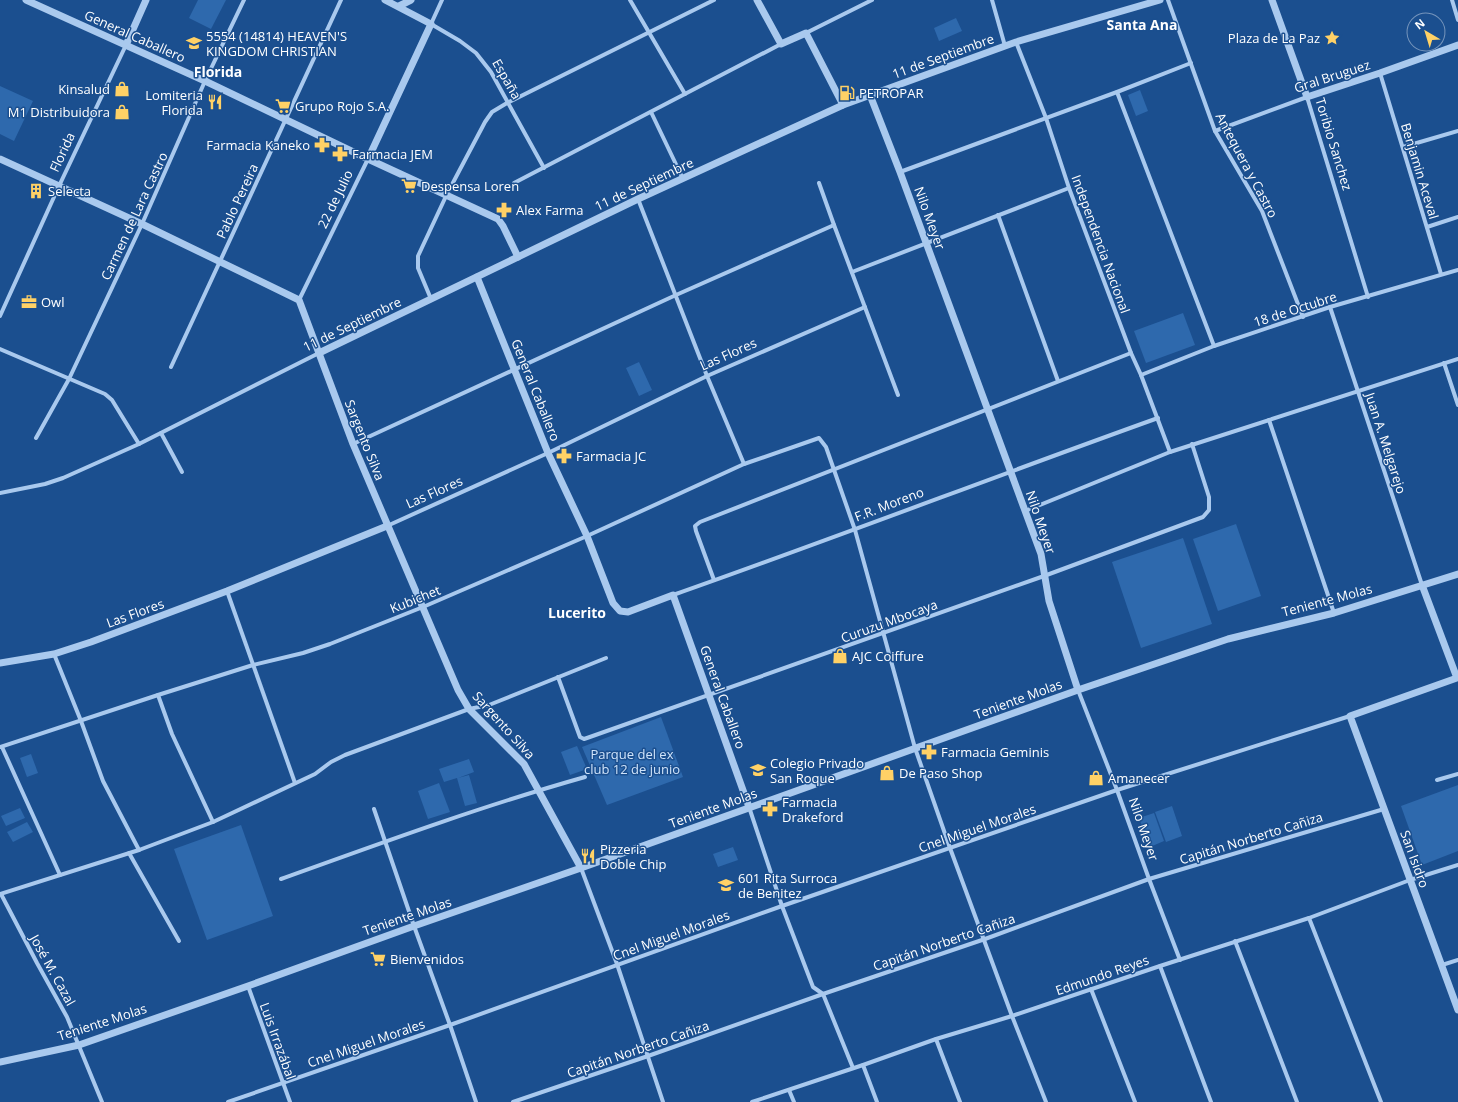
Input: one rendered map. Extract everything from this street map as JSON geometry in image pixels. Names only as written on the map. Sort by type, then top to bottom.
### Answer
[{"type":"street","name":"General Caballero","points":[[26,0],[206,81],[368,159],[498,218],[518,257]]},
{"type":"street","name":"Florida","points":[[0,316],[146,0]]},
{"type":"street","name":"Carmen de Lara Castro","points":[[36,438],[69,379],[142,224],[244,0]]},
{"type":"street","name":"Pablo Pereira","points":[[171,368],[340,0]]},
{"type":"street","name":"España","points":[[385,0],[431,24],[460,41],[476,53],[491,72],[544,168]]},
{"type":"street","points":[[399,6],[411,0]]},
{"type":"street","name":"22 de Julio","points":[[298,300],[368,159],[442,0]]},
{"type":"street","points":[[630,0],[685,94]]},
{"type":"street","points":[[431,299],[418,268],[418,256],[447,194],[485,122],[492,112],[507,103],[714,0]]},
{"type":"street","points":[[757,0],[781,44]]},
{"type":"street","points":[[514,183],[781,44],[872,0]]},
{"type":"street","points":[[992,0],[1005,46]]},
{"type":"street","name":"11 de Septiembre","points":[[0,493],[45,484],[63,478],[139,444],[319,353],[638,199],[843,105],[1016,42],[1160,0]]},
{"type":"street","name":"Antequera y Castro","points":[[1168,0],[1215,131],[1262,211],[1303,317]]},
{"type":"street","name":"Toribio Sanchez","points":[[1272,0],[1307,97],[1368,296]]},
{"type":"street","points":[[1452,0],[1458,20]]},
{"type":"street","points":[[806,33],[843,105]]},
{"type":"street","name":"Independencia Nacional","points":[[1016,42],[1046,118],[1069,188],[1131,354],[1141,375],[1170,452]]},
{"type":"street","name":"Gral Bruguez","points":[[1215,131],[1307,97],[1458,46]]},
{"type":"street","points":[[900,172],[1117,92],[1191,63]]},
{"type":"street","name":"Benjamin Aceval","points":[[1380,73],[1441,274]]},
{"type":"street","points":[[1117,92],[1214,346]]},
{"type":"street","name":"Nilo Meyer","points":[[870,95],[988,409],[1024,512],[1041,554],[1049,601],[1078,690],[1118,790],[1148,879],[1180,960]]},
{"type":"street","points":[[651,112],[683,179]]},
{"type":"street","points":[[1403,147],[1458,131]]},
{"type":"street","points":[[0,159],[142,224],[298,300]]},
{"type":"street","points":[[819,183],[898,395]]},
{"type":"street","points":[[852,272],[1069,188]]},
{"type":"street","points":[[638,199],[744,464]]},
{"type":"street","points":[[998,215],[1058,381]]},
{"type":"street","points":[[1427,227],[1458,217]]},
{"type":"street","points":[[353,444],[834,224]]},
{"type":"street","name":"18 de Octubre","points":[[1141,375],[1214,346],[1330,307],[1458,270]]},
{"type":"street","name":"General Caballero","points":[[477,277],[516,369],[548,453],[587,536],[613,603],[620,611],[628,612]]},
{"type":"street","name":"Sargento Silva","points":[[298,300],[353,444],[387,526],[424,607],[458,690],[469,709],[524,764],[581,868]]},
{"type":"street","name":"Las Flores","points":[[0,663],[54,654],[91,642],[228,591],[387,526],[548,453],[708,376],[865,307]]},
{"type":"street","name":"Juan A. Melgarejo","points":[[1330,307],[1422,585]]},
{"type":"street","points":[[0,349],[105,394],[112,400],[139,444]]},
{"type":"street","points":[[714,580],[696,531],[695,526],[700,522],[1058,381],[1131,354]]},
{"type":"street","points":[[1024,512],[1192,444],[1458,359]]},
{"type":"street","points":[[1444,363],[1458,405]]},
{"type":"street","name":"F.R. Moreno","points":[[628,612],[1158,418]]},
{"type":"street","points":[[1269,420],[1334,613]]},
{"type":"street","points":[[161,433],[182,472]]},
{"type":"street","name":"Kubichet","points":[[1,747],[253,665],[303,653],[424,607],[587,536],[744,464],[819,438],[826,447],[835,470]]},
{"type":"street","name":"Curuzu Mbocaya","points":[[558,678],[580,737],[584,739],[1044,576],[1203,517],[1209,510],[1209,497],[1192,444]]},
{"type":"street","points":[[835,470],[855,530],[915,748],[1012,1016],[1046,1102]]},
{"type":"street","name":"Teniente Molas","points":[[0,1062],[79,1045],[581,868],[1078,690],[1228,639],[1334,613],[1458,574]]},
{"type":"street","points":[[1350,716],[1458,679],[1422,585]]},
{"type":"street","points":[[228,591],[295,783]]},
{"type":"street","name":"General Caballero","points":[[673,595],[749,807]]},
{"type":"street","points":[[54,654],[82,721],[102,781],[140,850]]},
{"type":"street","points":[[0,894],[140,850],[213,822],[315,774],[331,762],[345,756],[469,709],[489,705],[606,658]]},
{"type":"street","points":[[158,695],[172,734],[213,822]]},
{"type":"street","name":"Cnel Miguel Morales","points":[[228,1102],[282,1082],[450,1025],[782,906],[1118,790],[1350,716]]},
{"type":"street","name":"San Isidro","points":[[1350,716],[1458,1010]]},
{"type":"street","points":[[1,747],[60,874]]},
{"type":"street","points":[[1437,780],[1458,774]]},
{"type":"street","points":[[280,879],[539,790],[585,777]]},
{"type":"street","points":[[749,807],[782,906],[813,987],[823,994],[852,1068]]},
{"type":"street","points":[[374,809],[476,1102]]},
{"type":"street","name":"Capitán Norberto Cañiza","points":[[513,1102],[985,939],[1148,879],[1384,809]]},
{"type":"street","points":[[129,853],[179,941]]},
{"type":"street","name":"Edmundo Reyes","points":[[752,1102],[936,1039],[1012,1016],[1235,941],[1309,918],[1410,880],[1458,865]]},
{"type":"street","points":[[581,868],[617,964],[663,1102]]},
{"type":"street","name":"José M. Cazal","points":[[0,894],[66,1016],[102,1102]]},
{"type":"street","points":[[1309,918],[1381,1102]]},
{"type":"street","points":[[1235,941],[1297,1102]]},
{"type":"street","points":[[1442,965],[1458,960]]},
{"type":"street","points":[[1160,966],[1211,1102]]},
{"type":"street","name":"Luis Irrazábal","points":[[248,986],[290,1102]]},
{"type":"street","points":[[1091,989],[1135,1102]]},
{"type":"street","points":[[936,1039],[960,1102]]},
{"type":"street","points":[[863,1065],[877,1102]]},
{"type":"street","points":[[789,1090],[794,1102]]},
{"type":"green space","points":[[198,0],[226,0],[211,29],[189,18]]},
{"type":"green space","points":[[956,18],[962,31],[939,41],[934,28]]},
{"type":"green space","points":[[0,86],[33,101],[14,141],[0,134]]},
{"type":"green space","points":[[1140,90],[1148,111],[1136,116],[1128,95]]},
{"type":"green space","points":[[1183,313],[1195,345],[1146,363],[1134,331]]},
{"type":"green space","points":[[639,362],[652,390],[639,396],[626,368]]},
{"type":"green space","points":[[1236,524],[1261,596],[1218,611],[1193,539]]},
{"type":"green space","points":[[1183,538],[1212,624],[1141,648],[1112,562]]},
{"type":"green space","name":"Parque del ex club 12 de junio","points":[[661,717],[683,777],[607,805],[582,747]]},
{"type":"green space","points":[[577,746],[587,769],[570,775],[561,752]]},
{"type":"green space","points":[[31,754],[38,773],[27,777],[20,758]]},
{"type":"green space","points":[[469,759],[474,772],[458,778],[469,775],[477,803],[465,806],[457,778],[444,782],[439,769]]},
{"type":"green space","points":[[439,783],[450,812],[428,819],[418,791]]},
{"type":"green space","points":[[1458,785],[1458,851],[1422,865],[1401,806]]},
{"type":"green space","points":[[1172,806],[1182,836],[1166,842],[1155,812]]},
{"type":"green space","points":[[20,808],[25,818],[6,826],[1,816]]},
{"type":"green space","points":[[1154,813],[1164,841],[1150,847],[1139,818]]},
{"type":"green space","points":[[27,822],[33,832],[13,842],[7,832]]},
{"type":"green space","points":[[241,825],[273,916],[207,940],[174,849]]},
{"type":"green space","points":[[733,847],[738,860],[718,867],[713,854]]},
{"type":"place","name":"Plaza de La Paz","points":[[1332,38]]},
{"type":"place","name":"5554 (14814) HEAVEN'S KINGDOM CHRISTIAN","points":[[194,43]]},
{"type":"place","name":"Kinsalud","points":[[122,89]]},
{"type":"place","name":"PETROPAR","points":[[847,93]]},
{"type":"place","name":"Lomiteria Florida","points":[[215,102]]},
{"type":"place","name":"Grupo Rojo S.A.","points":[[283,106]]},
{"type":"place","name":"M1 Distribuidora","points":[[122,112]]},
{"type":"place","name":"Farmacia Kaneko","points":[[322,145]]},
{"type":"place","name":"Farmacia JEM","points":[[340,154]]},
{"type":"place","name":"Despensa Loren","points":[[409,186]]},
{"type":"place","name":"Selecta","points":[[36,191]]},
{"type":"place","name":"Alex Farma","points":[[504,210]]},
{"type":"place","name":"Owl","points":[[29,302]]},
{"type":"place","name":"Farmacia JC","points":[[564,456]]},
{"type":"place","name":"AJC Coiffure","points":[[840,656]]},
{"type":"place","name":"Farmacia Geminis","points":[[929,752]]},
{"type":"place","name":"Colegio Privado San Roque","points":[[758,770]]},
{"type":"place","name":"De Paso Shop","points":[[887,773]]},
{"type":"place","name":"Amanecer","points":[[1096,778]]},
{"type":"place","name":"Farmacia Drakeford","points":[[770,809]]},
{"type":"place","name":"Pizzeria Doble Chip","points":[[588,856]]},
{"type":"place","name":"601 Rita Surroca de Benitez","points":[[726,885]]},
{"type":"place","name":"Bienvenidos","points":[[378,959]]},
{"type":"district","name":"Santa Ana","points":[[1142,25]]},
{"type":"district","name":"Florida","points":[[218,72]]},
{"type":"district","name":"Lucerito","points":[[577,613]]}]
